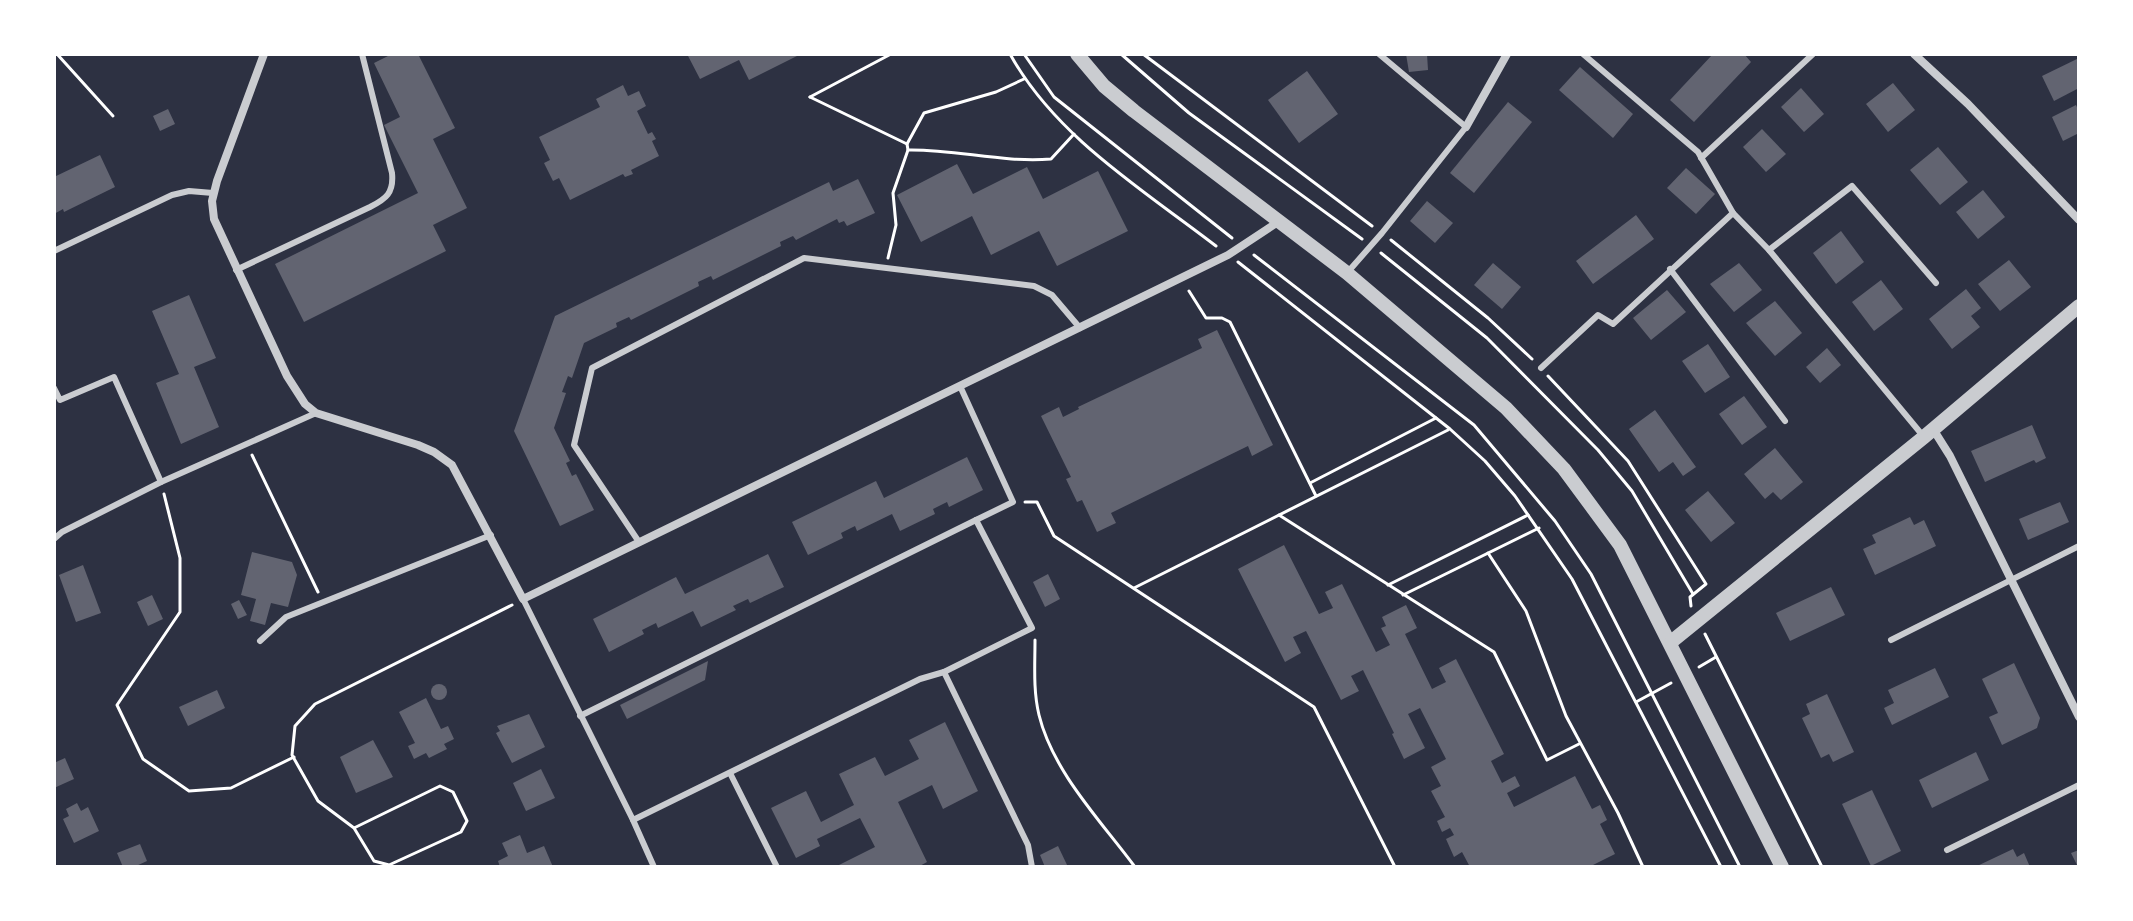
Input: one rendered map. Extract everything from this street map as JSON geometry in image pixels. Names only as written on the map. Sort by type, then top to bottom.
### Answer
[{"type":"street","points":[[264,54],[213,193],[214,219],[236,270],[299,398],[316,413],[418,445],[445,459],[457,471],[523,599],[1228,255],[1278,222]]},
{"type":"street","points":[[1077,54],[1104,86],[1134,111],[1347,273],[1506,408],[1564,469],[1611,530],[1671,642],[1782,867]]},
{"type":"street","points":[[1466,127],[1507,54]]},
{"type":"street","points":[[1914,54],[1987,123],[2079,220]]},
{"type":"street","points":[[1671,642],[2076,314]]},
{"type":"street","points":[[1928,433],[1950,456],[2079,717]]},
{"type":"lane","points":[[236,270],[370,207],[390,194],[392,173],[362,54]]},
{"type":"lane","points":[[1347,273],[1466,127],[1379,54]]},
{"type":"lane","points":[[1583,54],[1698,152],[1733,213],[1928,433]]},
{"type":"lane","points":[[1701,158],[1813,54]]},
{"type":"lane","points":[[1769,250],[1852,186],[1936,283]]},
{"type":"lane","points":[[54,251],[180,192],[213,193]]},
{"type":"lane","points":[[1541,368],[1598,315],[1613,324],[1733,213]]},
{"type":"lane","points":[[639,542],[574,445],[592,368],[804,258],[1040,288],[1052,295],[1080,328]]},
{"type":"lane","points":[[1670,269],[1785,421]]},
{"type":"lane","points":[[54,388],[60,400],[114,377],[161,482]]},
{"type":"lane","points":[[580,716],[1013,502],[960,386]]},
{"type":"lane","points":[[54,539],[62,532],[161,482],[316,413]]},
{"type":"lane","points":[[633,820],[920,679],[944,672],[1032,628],[976,520]]},
{"type":"lane","points":[[260,641],[286,617],[491,535]]},
{"type":"lane","points":[[1891,640],[2079,546]]},
{"type":"lane","points":[[523,599],[654,867]]},
{"type":"lane","points":[[944,672],[1028,845],[1032,867]]},
{"type":"lane","points":[[730,773],[777,867]]},
{"type":"lane","points":[[1947,850],[2079,785]]},
{"type":"path","points":[[57,54],[113,116]]},
{"type":"path","points":[[891,54],[810,97],[907,147],[938,149],[970,156],[1026,161],[1051,159],[1074,134]]},
{"type":"path","points":[[1010,54],[1044,104],[1074,134],[1450,429],[1485,461],[1539,528],[1583,597],[1721,867]]},
{"type":"path","points":[[1024,54],[1054,97],[1072,113],[1474,425],[1555,521],[1591,574],[1740,867]]},
{"type":"path","points":[[1121,54],[1189,113],[1372,245],[1487,338],[1598,450],[1632,491],[1693,594]]},
{"type":"path","points":[[1143,54],[1382,233],[1488,318],[1615,445],[1643,481],[1706,584],[1693,594],[1689,602],[1822,867]]},
{"type":"path","points":[[885,269],[896,225],[893,193],[907,147],[924,113],[996,92],[1025,79]]},
{"type":"path","points":[[1182,277],[1206,318],[1222,318],[1230,322],[1316,496]]},
{"type":"path","points":[[1310,483],[1436,418]]},
{"type":"path","points":[[1134,588],[1450,429]]},
{"type":"path","points":[[246,444],[323,602]]},
{"type":"path","points":[[161,482],[180,558],[180,612],[117,705],[143,759],[189,791],[231,788],[294,757]]},
{"type":"path","points":[[1013,502],[1037,502],[1054,536],[1314,707],[1395,867]]},
{"type":"path","points":[[1279,515],[1494,652],[1547,760],[1579,744]]},
{"type":"path","points":[[1388,585],[1529,515]]},
{"type":"path","points":[[1403,595],[1539,528]]},
{"type":"path","points":[[1488,553],[1526,611],[1566,716],[1610,797],[1643,867]]},
{"type":"path","points":[[354,828],[440,786],[453,792],[467,821],[461,832],[389,865],[374,861],[354,828],[318,801],[294,757],[295,726],[315,704],[523,599]]},
{"type":"path","points":[[1032,628],[1035,640],[1034,682],[1043,726],[1073,783],[1135,867]]},
{"type":"building","points":[[387,54],[418,54],[455,128],[433,139],[467,208],[433,225],[446,251],[304,322],[275,264],[418,193],[384,125],[400,117],[374,63]]},
{"type":"building","points":[[687,54],[801,54],[749,80],[739,60],[700,79]]},
{"type":"building","points":[[1406,54],[1427,54],[1428,70],[1409,72]]},
{"type":"building","points":[[1713,54],[1744,54],[1751,62],[1694,122],[1670,100]]},
{"type":"building","points":[[2079,58],[2079,88],[2054,101],[2042,76]]},
{"type":"building","points":[[1580,67],[1633,114],[1613,138],[1559,90]]},
{"type":"building","points":[[1307,71],[1338,114],[1299,143],[1268,100]]},
{"type":"building","points":[[1893,83],[1915,110],[1888,132],[1866,104]]},
{"type":"building","points":[[623,85],[628,96],[639,91],[646,106],[637,111],[648,134],[652,132],[656,139],[652,141],[659,156],[631,170],[633,174],[625,177],[623,174],[570,200],[559,178],[553,181],[544,163],[550,160],[539,137],[600,107],[596,99]]},
{"type":"building","points":[[1801,88],[1824,114],[1804,132],[1781,107]]},
{"type":"building","points":[[1508,102],[1532,122],[1474,193],[1450,173]]},
{"type":"building","points":[[2076,105],[2079,133],[2063,141],[2052,117]]},
{"type":"building","points":[[168,109],[175,124],[160,131],[153,116]]},
{"type":"building","points":[[1762,129],[1786,154],[1766,172],[1743,147]]},
{"type":"building","points":[[1938,147],[1968,182],[1940,205],[1910,170]]},
{"type":"building","points":[[100,155],[115,187],[54,214],[54,177]]},
{"type":"building","points":[[957,164],[973,194],[1027,167],[1043,199],[1098,171],[1128,231],[1057,266],[1039,231],[991,255],[972,216],[921,242],[897,195]]},
{"type":"building","points":[[1686,168],[1715,194],[1696,214],[1667,188]]},
{"type":"building","points":[[858,179],[875,213],[847,226],[837,219],[796,240],[793,236],[780,242],[781,246],[713,280],[711,276],[698,282],[699,286],[631,320],[629,317],[616,323],[617,327],[584,343],[572,378],[568,376],[562,392],[566,393],[554,428],[570,461],[566,463],[572,476],[576,474],[594,510],[560,526],[514,431],[555,316],[829,182],[833,191]]},
{"type":"building","points":[[1983,190],[2005,217],[1978,239],[1956,212]]},
{"type":"building","points":[[1427,201],[1453,223],[1435,243],[1410,221]]},
{"type":"building","points":[[1636,215],[1654,239],[1593,284],[1576,261]]},
{"type":"building","points":[[1841,231],[1864,262],[1836,284],[1813,253]]},
{"type":"building","points":[[2009,260],[2031,287],[2000,311],[1978,284]]},
{"type":"building","points":[[1493,263],[1521,287],[1502,309],[1474,285]]},
{"type":"building","points":[[1739,263],[1762,290],[1734,312],[1710,284]]},
{"type":"building","points":[[1881,280],[1903,309],[1874,331],[1852,302]]},
{"type":"building","points":[[1966,289],[1981,308],[1971,316],[1980,327],[1952,349],[1929,319]]},
{"type":"building","points":[[1667,290],[1686,312],[1651,340],[1633,318]]},
{"type":"building","points":[[189,295],[216,358],[194,367],[219,427],[181,444],[156,383],[179,374],[152,311]]},
{"type":"building","points":[[1775,301],[1802,333],[1775,356],[1746,323]]},
{"type":"building","points":[[1217,330],[1273,445],[1252,456],[1248,446],[1111,513],[1116,523],[1097,532],[1082,500],[1077,502],[1066,479],[1071,477],[1041,416],[1059,407],[1063,417],[1202,348],[1198,339]]},
{"type":"building","points":[[1708,344],[1730,377],[1705,393],[1682,361]]},
{"type":"building","points":[[1827,348],[1841,365],[1820,383],[1806,367]]},
{"type":"building","points":[[1744,396],[1767,427],[1742,445],[1719,414]]},
{"type":"building","points":[[1655,410],[1696,467],[1683,476],[1673,462],[1659,472],[1629,429]]},
{"type":"building","points":[[2032,425],[2046,458],[2036,463],[2034,460],[1985,482],[1971,451]]},
{"type":"building","points":[[1775,448],[1803,482],[1781,500],[1773,492],[1765,499],[1744,474]]},
{"type":"building","points":[[967,457],[983,490],[949,507],[947,502],[933,509],[935,514],[900,531],[892,514],[857,531],[855,526],[841,533],[843,538],[808,555],[792,522],[876,481],[884,498]]},
{"type":"building","points":[[1708,491],[1735,523],[1711,542],[1685,510]]},
{"type":"building","points":[[2060,502],[2069,522],[2028,540],[2019,519]]},
{"type":"building","points":[[1910,517],[1914,525],[1924,520],[1936,546],[1875,575],[1863,549],[1876,543],[1872,535]]},
{"type":"building","points":[[1284,545],[1319,614],[1333,608],[1325,592],[1342,584],[1376,652],[1390,645],[1381,628],[1386,626],[1382,617],[1406,605],[1417,628],[1405,634],[1432,689],[1446,682],[1439,668],[1456,659],[1504,754],[1491,761],[1502,783],[1515,776],[1520,786],[1507,793],[1514,807],[1575,776],[1592,809],[1600,805],[1607,820],[1600,824],[1615,854],[1589,867],[1470,867],[1462,852],[1454,857],[1446,839],[1454,835],[1450,828],[1442,832],[1437,821],[1445,817],[1431,791],[1441,786],[1431,767],[1446,759],[1420,708],[1408,714],[1425,748],[1404,759],[1363,670],[1351,676],[1359,691],[1341,700],[1306,631],[1293,637],[1301,653],[1285,662],[1238,569]]},
{"type":"building","points":[[252,552],[292,562],[297,575],[288,607],[271,603],[265,625],[250,621],[256,599],[241,595]]},
{"type":"building","points":[[768,554],[784,587],[750,603],[748,599],[733,606],[736,610],[701,627],[693,611],[658,628],[656,623],[642,630],[644,634],[609,652],[593,619],[676,577],[685,594]]},
{"type":"building","points":[[83,565],[101,613],[76,622],[59,575]]},
{"type":"building","points":[[1048,574],[1060,599],[1045,607],[1033,582]]},
{"type":"building","points":[[1831,587],[1845,615],[1790,641],[1776,613]]},
{"type":"building","points":[[152,595],[163,619],[148,626],[137,602]]},
{"type":"building","points":[[239,600],[247,615],[238,619],[231,604]]},
{"type":"building","points":[[708,661],[705,680],[627,719],[620,705]]},
{"type":"building","points":[[2014,663],[2040,718],[2037,728],[2002,745],[1989,717],[1998,713],[1982,679]]},
{"type":"building","points":[[1935,668],[1949,697],[1892,725],[1884,708],[1894,703],[1888,690]]},
{"type":"building","points":[[439,684],[445,686],[445,698],[439,700],[433,698],[431,692],[433,686]]},
{"type":"building","points":[[217,690],[225,708],[188,726],[179,707]]},
{"type":"building","points":[[1827,694],[1854,752],[1833,762],[1829,754],[1821,758],[1802,718],[1810,714],[1806,704]]},
{"type":"building","points":[[426,698],[441,729],[448,726],[454,739],[444,744],[447,749],[429,758],[426,753],[414,759],[408,746],[415,743],[399,712]]},
{"type":"building","points":[[529,714],[545,747],[512,763],[496,733],[500,731],[497,726]]},
{"type":"building","points":[[945,722],[978,791],[943,809],[932,785],[898,802],[927,862],[918,867],[835,867],[875,847],[860,818],[817,839],[820,846],[796,858],[771,808],[806,791],[821,822],[854,805],[839,774],[875,757],[885,776],[919,759],[909,740]]},
{"type":"building","points":[[373,740],[393,777],[356,793],[340,757]]},
{"type":"building","points":[[1976,752],[1989,780],[1932,808],[1919,780]]},
{"type":"building","points":[[65,758],[74,779],[54,788],[54,763]]},
{"type":"building","points":[[541,769],[555,798],[526,811],[513,783]]},
{"type":"building","points":[[1872,790],[1901,851],[1871,866],[1842,804]]},
{"type":"building","points":[[77,803],[81,811],[88,807],[99,831],[74,843],[63,819],[69,816],[66,809]]},
{"type":"building","points":[[520,835],[527,853],[544,846],[553,867],[500,867],[498,861],[508,856],[502,843]]},
{"type":"building","points":[[140,844],[147,861],[134,867],[123,867],[117,853]]},
{"type":"building","points":[[1058,846],[1068,867],[1045,867],[1040,855]]},
{"type":"building","points":[[2013,849],[2017,857],[2024,853],[2030,867],[1975,867]]},
{"type":"building","points":[[2079,850],[2079,867],[2078,867],[2071,853]]}]
